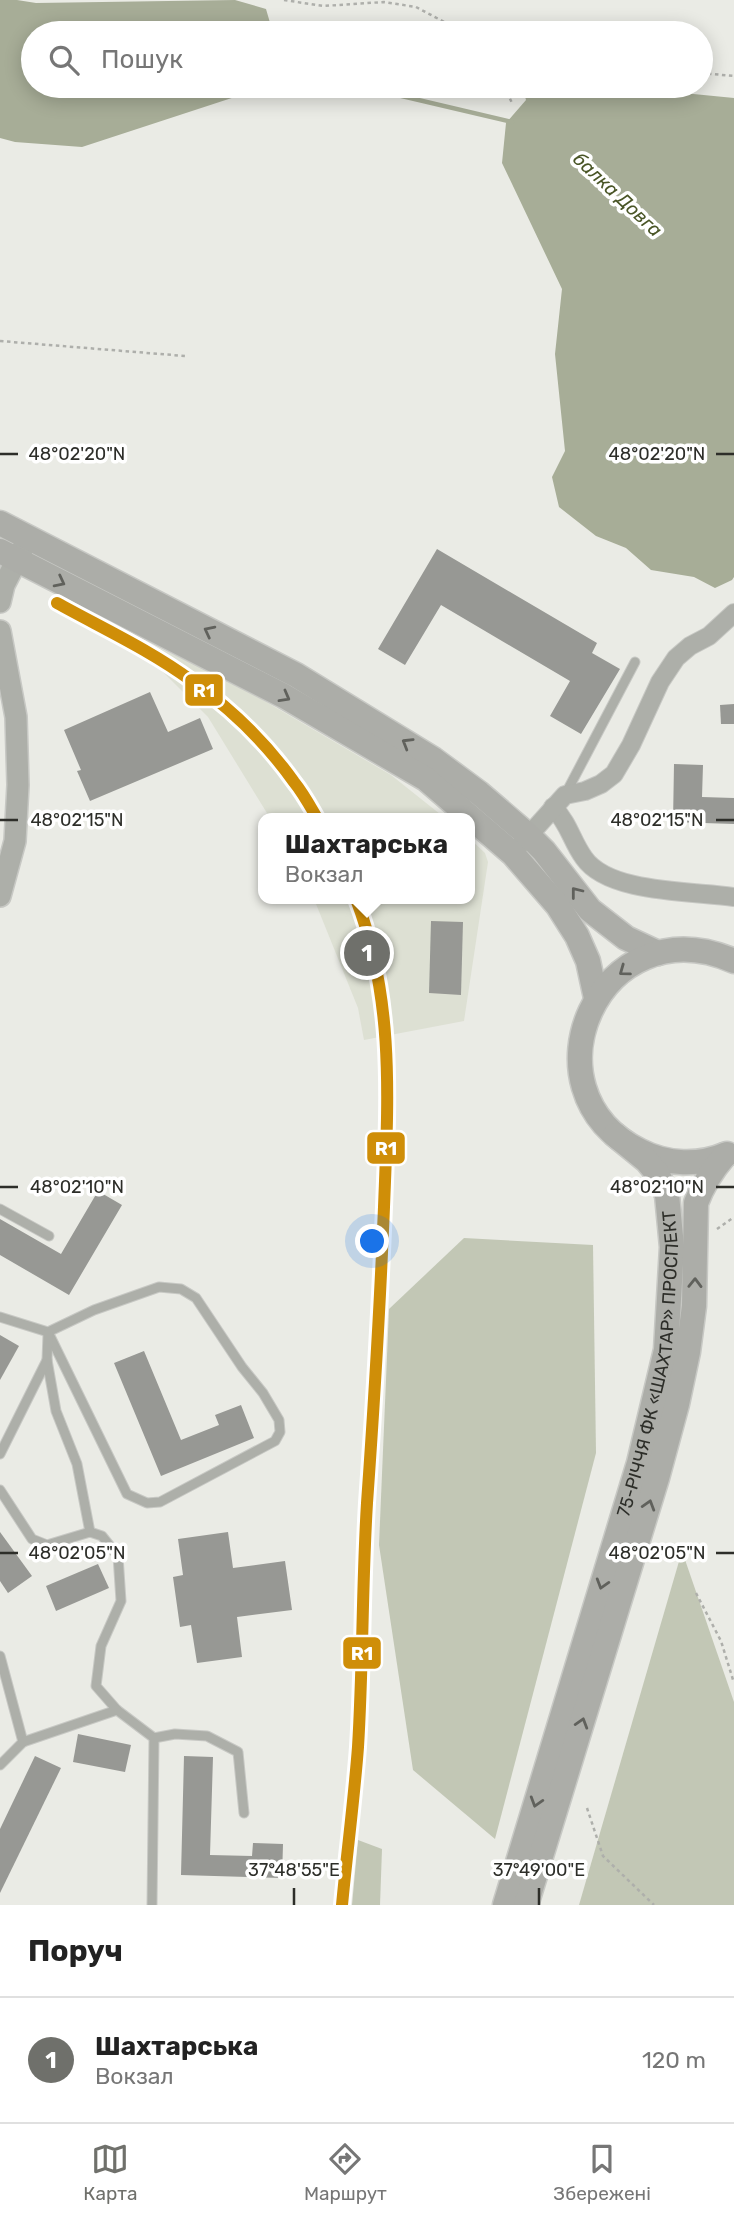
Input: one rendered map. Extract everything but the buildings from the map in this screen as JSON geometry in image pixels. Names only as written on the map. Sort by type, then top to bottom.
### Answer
[{"type":"main road","points":[[0,523],[15,550],[296,675],[433,759],[479,793],[521,845],[577,936],[588,961],[596,999]]},
{"type":"main road","points":[[521,845],[544,851],[590,910],[626,937],[658,953]]},
{"type":"main road","points":[[729,1153],[706,1161],[687,1163],[648,1156],[630,1147],[615,1135],[595,1112],[583,1085],[579,1055],[584,1026],[596,999],[608,983],[639,960],[658,953],[687,949],[716,954],[734,961]]},
{"type":"main road","name":"75-РІЧЧЯ ФК «ШАХТАР» ПРОСПЕКТ","points":[[505,1905],[639,1463],[666,1350],[672,1247],[667,1195],[657,1173],[647,1161],[615,1135]]},
{"type":"main road","name":"75-РІЧЧЯ ФК «ШАХТАР» ПРОСПЕКТ","points":[[526,1905],[653,1491],[677,1404],[694,1306],[696,1203],[710,1172],[729,1153]]},
{"type":"street","points":[[0,602],[15,550]]},
{"type":"street","points":[[521,845],[559,801],[593,787],[614,774],[631,745],[660,682],[676,657],[709,636],[734,613]]},
{"type":"street","points":[[0,631],[16,718],[18,785],[15,841],[0,896]]},
{"type":"street","points":[[559,801],[584,860],[601,874],[630,884],[667,891],[734,897]]},
{"type":"lane","points":[[559,801],[635,662]]},
{"type":"lane","points":[[0,1209],[49,1236]]},
{"type":"lane","points":[[0,1317],[48,1332],[94,1310],[159,1287],[181,1289],[196,1298],[263,1394],[279,1420],[280,1432],[275,1441],[160,1502],[147,1503],[127,1494],[48,1332]]},
{"type":"lane","points":[[48,1332],[47,1360],[57,1411],[77,1464],[90,1532]]},
{"type":"lane","points":[[0,1454],[47,1360]]},
{"type":"lane","points":[[0,1490],[32,1539],[47,1545],[90,1532],[102,1536],[118,1556],[121,1601],[101,1646],[96,1686],[117,1710],[154,1738],[175,1734],[207,1736],[238,1752],[244,1812]]},
{"type":"lane","points":[[0,1656],[23,1742]]},
{"type":"lane","points":[[0,1765],[23,1742],[117,1710]]},
{"type":"lane","points":[[152,1905],[154,1738]]},
{"type":"path","points":[[284,0],[323,6],[384,2],[416,7],[442,21]]},
{"type":"path","points":[[713,74],[734,76]]},
{"type":"path","points":[[510,98],[512,103]]},
{"type":"path","points":[[0,341],[185,356]]},
{"type":"path","points":[[696,1593],[721,1641],[734,1683]]},
{"type":"path","points":[[587,1808],[603,1856],[654,1905]]},
{"type":"shaded area","points":[[57,600],[234,683],[391,775],[439,813],[267,813],[208,717],[160,669],[54,607]]},
{"type":"shaded area","points":[[475,844],[485,853],[488,862],[464,1021],[364,1040],[358,1008],[316,904],[475,904]]},
{"type":"shaded area","points":[[464,1238],[593,1245],[596,1453],[495,1839],[413,1770],[379,1545],[389,1309]]},
{"type":"shaded area","points":[[682,1551],[734,1702],[734,1905],[579,1905]]},
{"type":"shaded area","points":[[358,1840],[382,1849],[380,1905],[352,1905]]},
{"type":"water","points":[[0,0],[36,3],[235,0],[266,9],[270,21],[21,21],[21,98],[232,98],[82,147],[15,142],[0,138]]},
{"type":"water","points":[[713,96],[734,98],[734,577],[715,588],[694,577],[651,570],[626,548],[596,536],[559,507],[552,477],[565,451],[555,354],[562,289],[502,163],[506,123],[526,100]]},
{"type":"waterway","name":"балка Довга","points":[[410,98],[512,122]]},
{"type":"transit line","name":"R1","points":[[57,603],[160,659],[220,703],[272,754],[314,813]]},
{"type":"transit line","name":"R1","points":[[342,1905],[358,1747],[365,1533],[379,1318],[387,1128],[383,1013],[369,937],[358,904]]},
{"type":"place","name":"Шахтарська","points":[[367,953]]}]
